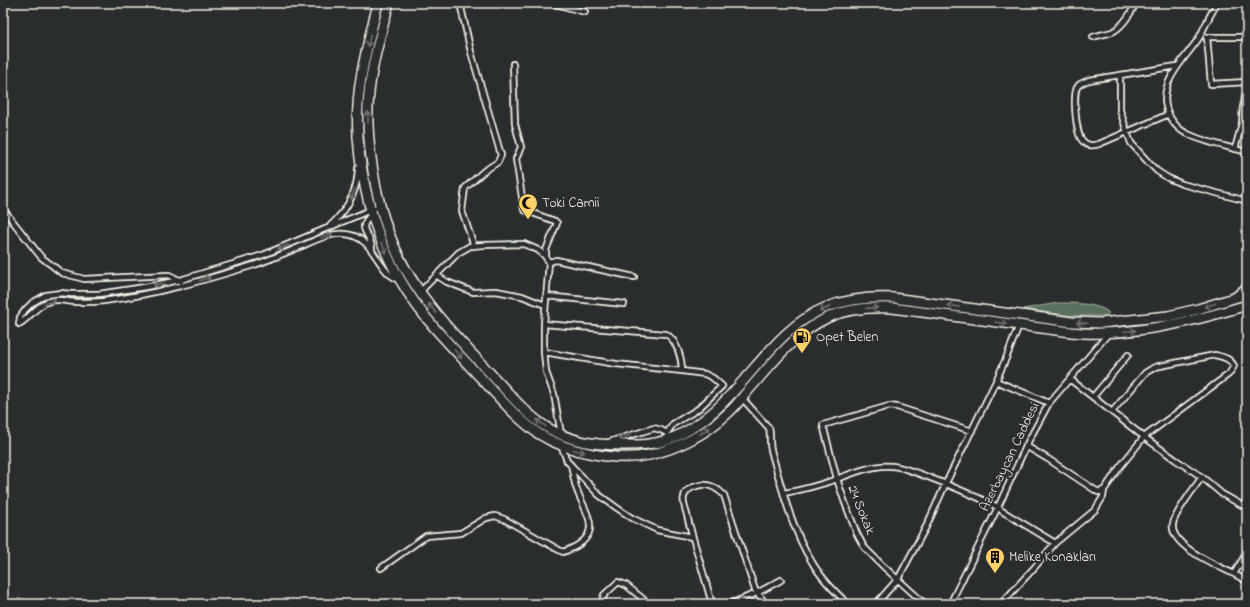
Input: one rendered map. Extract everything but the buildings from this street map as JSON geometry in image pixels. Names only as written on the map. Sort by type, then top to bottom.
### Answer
[{"type":"highway","points":[[378,3],[360,81],[358,131],[371,212],[381,241],[395,271],[408,292],[431,323],[502,401],[540,434],[574,450],[599,455],[621,457],[647,455],[705,419],[722,405],[784,335],[802,321],[826,307],[849,301],[871,297],[893,298],[1028,317],[1072,322],[1101,323],[1168,316],[1198,309],[1247,294]]},
{"type":"highway","points":[[389,3],[370,83],[368,130],[380,206],[393,243],[404,266],[420,292],[439,317],[510,394],[526,411],[545,426],[577,440],[599,445],[645,445],[668,441],[691,440],[711,427],[729,412],[791,343],[808,329],[830,316],[851,310],[871,307],[892,308],[1071,332],[1109,333],[1137,331],[1170,326],[1247,305]]},
{"type":"street","points":[[460,3],[471,52],[501,155],[498,162],[484,171],[465,188],[462,211],[474,246]]},
{"type":"street","points":[[552,3],[585,12]]},
{"type":"street","points":[[1093,37],[1111,32],[1120,26],[1130,15],[1136,3]]},
{"type":"street","points":[[1217,3],[1200,37],[1177,66],[1168,83],[1165,105],[1174,124],[1186,134],[1211,144],[1247,152]]},
{"type":"street","points":[[1200,37],[1247,37]]},
{"type":"street","points":[[1207,37],[1211,84],[1247,82]]},
{"type":"street","points":[[513,64],[515,124],[521,147],[516,159],[524,210],[557,223],[546,250],[548,260],[544,324],[544,352],[546,372],[554,394],[561,434]]},
{"type":"street","points":[[1168,114],[1099,144],[1091,146],[1086,144],[1080,138],[1076,114],[1076,89],[1079,84],[1089,80],[1177,66]]},
{"type":"street","points":[[1120,76],[1120,110],[1131,143],[1157,171],[1182,184],[1247,200]]},
{"type":"street","points":[[1235,149],[1245,124],[1243,106],[1247,89]]},
{"type":"street","points":[[328,228],[336,220],[352,197],[358,177],[358,162],[361,157]]},
{"type":"street","points":[[380,206],[371,212],[328,228],[279,249],[248,260],[180,280],[99,294],[60,293],[46,295],[32,303],[25,310],[20,317],[19,324],[25,321],[38,307],[55,300],[77,302],[105,301],[159,292],[271,259],[333,234],[346,234],[357,237],[366,243],[388,274],[403,284]]},
{"type":"street","points":[[3,209],[41,257],[62,273],[84,279],[170,275],[186,285]]},
{"type":"street","points":[[371,212],[365,220],[364,226],[365,232],[372,244],[372,250]]},
{"type":"street","points":[[420,292],[458,253],[470,246],[524,244],[538,250],[548,260],[556,260],[634,277]]},
{"type":"street","points":[[436,275],[447,282],[473,292],[496,291],[522,296],[545,305]]},
{"type":"street","points":[[1233,298],[1247,286]]},
{"type":"street","points":[[546,296],[624,304]]},
{"type":"street","points":[[544,324],[666,334],[672,338],[681,356],[682,371]]},
{"type":"street","points":[[876,604],[898,579],[927,526],[946,483],[996,381],[1019,325]]},
{"type":"street","name":"Azerbaycan Caddesi","points":[[950,604],[998,507],[1026,446],[1049,403],[1109,333]]},
{"type":"street","points":[[544,352],[616,364],[704,374],[713,378],[722,386],[695,411],[673,424],[668,441]]},
{"type":"street","points":[[1093,397],[1128,355]]},
{"type":"street","points":[[1001,604],[1055,543],[1095,510],[1103,497],[1104,490],[1119,468],[1144,437],[1229,374],[1234,366],[1232,361],[1215,355],[1155,367],[1145,373],[1112,412]]},
{"type":"street","points":[[1070,380],[1144,437],[1202,477],[1222,494],[1247,508]]},
{"type":"street","points":[[996,381],[1049,403]]},
{"type":"street","points":[[742,398],[769,428],[771,448],[791,517],[809,557],[825,580],[848,604]]},
{"type":"street","name":"24 Sokak","points":[[925,604],[864,547],[844,500],[837,479],[823,424],[889,406],[897,407],[972,431]]},
{"type":"street","points":[[599,445],[654,428],[661,430],[668,441]]},
{"type":"street","points":[[561,445],[567,461],[599,495],[632,518],[657,530],[692,537]]},
{"type":"street","points":[[1026,446],[1098,492],[1104,490]]},
{"type":"street","points":[[381,568],[426,536],[461,533],[486,518],[495,516],[504,518],[564,552],[571,549],[581,543],[588,536],[590,527],[589,517],[577,489],[571,465]]},
{"type":"street","points":[[784,493],[805,489],[854,472],[876,467],[892,466],[906,468],[946,483],[998,507],[1055,543]]},
{"type":"street","points":[[1202,477],[1173,522],[1173,531],[1177,539],[1198,556],[1247,581]]},
{"type":"street","points":[[712,604],[692,537],[683,498],[686,492],[693,487],[702,484],[718,489],[724,495],[755,590],[766,604]]},
{"type":"street","points":[[1234,574],[1247,552]]},
{"type":"street","points":[[730,604],[757,593],[781,580]]},
{"type":"street","points":[[602,603],[604,595],[618,582],[626,585],[649,604]]},
{"type":"green space","points":[[1058,303],[1091,305],[1108,312],[1108,316],[1074,316],[1023,309]]},
{"type":"place","name":"Toki Camii","points":[[528,220]]},
{"type":"place","name":"Opet Belen","points":[[802,354]]},
{"type":"place","name":"Melike Konakları","points":[[995,574]]}]
